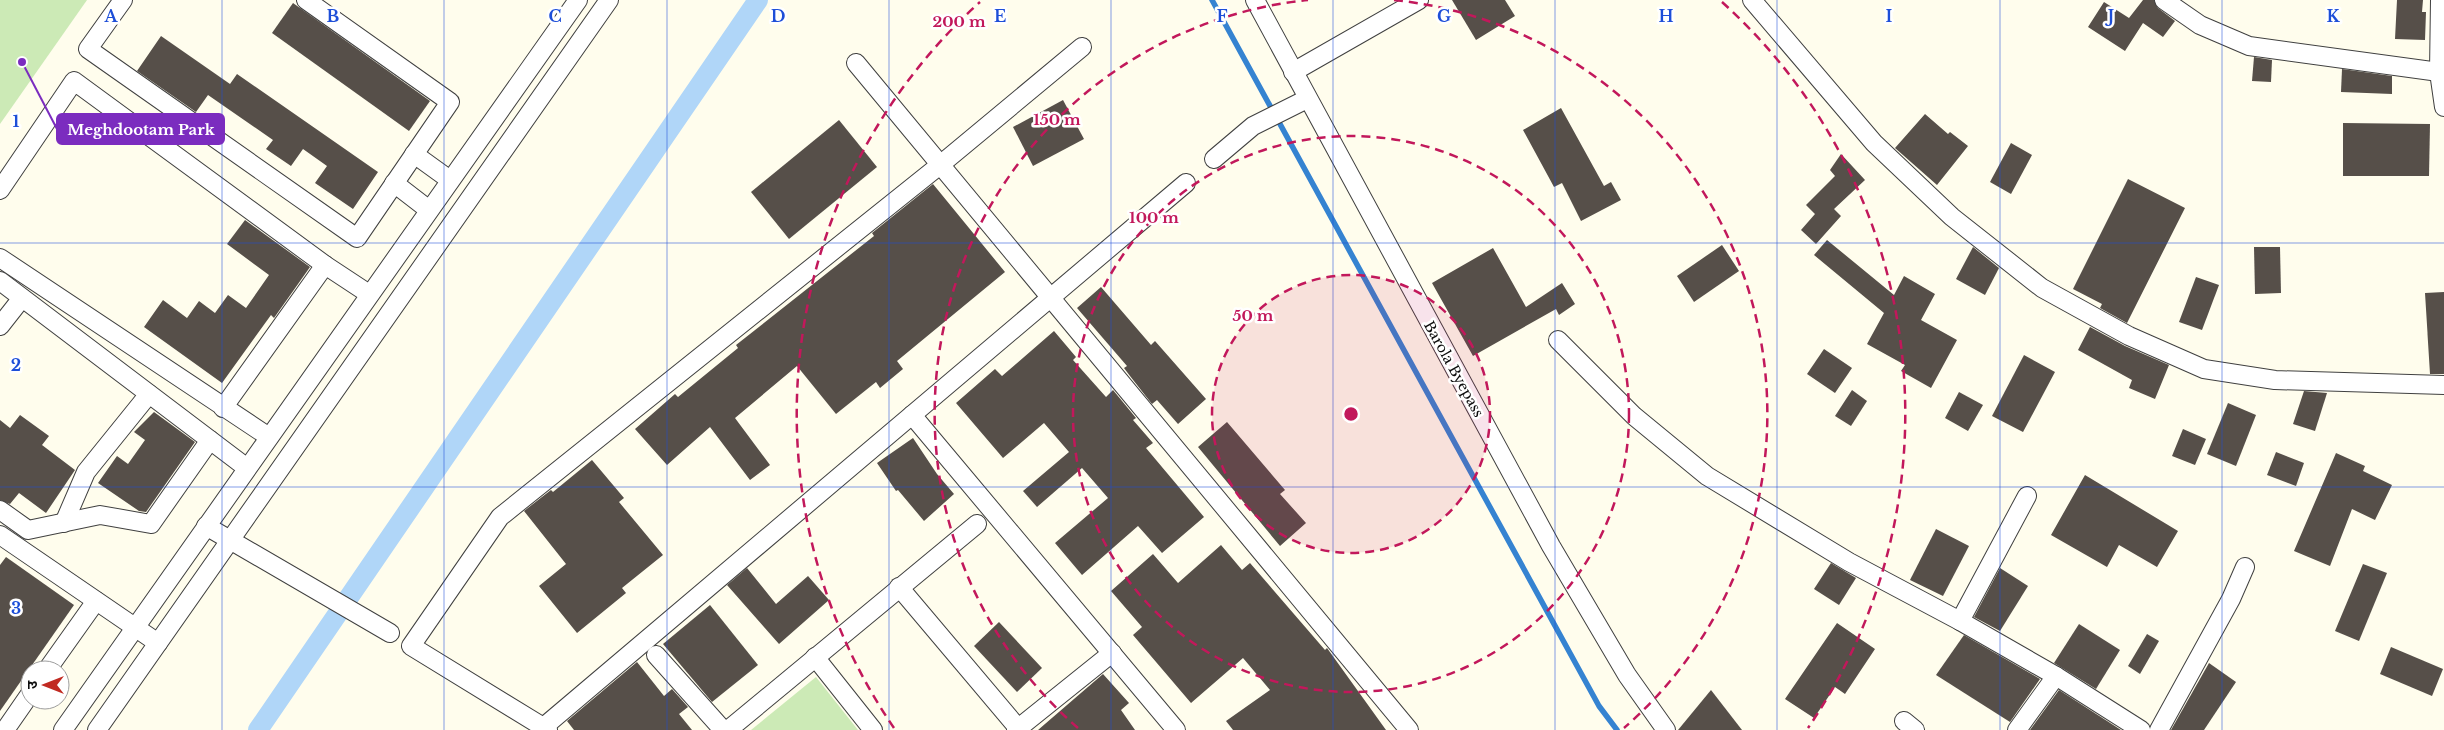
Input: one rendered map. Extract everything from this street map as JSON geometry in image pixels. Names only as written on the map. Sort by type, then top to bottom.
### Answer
[{"type":"street","points":[[123,0],[88,49],[357,238],[450,102],[306,0]]},
{"type":"street","points":[[97,730],[609,0]]},
{"type":"street","name":"Barola Byepass","points":[[1255,0],[1293,72],[1301,103],[1551,546],[1627,675],[1666,730]]},
{"type":"street","points":[[1293,72],[1419,0]]},
{"type":"street","points":[[1752,0],[1874,143],[1952,217],[2042,288],[2129,336],[2204,369],[2275,380],[2444,385]]},
{"type":"street","points":[[2164,0],[2200,25],[2249,46],[2439,72]]},
{"type":"street","points":[[2440,0],[2439,72],[2444,107]]},
{"type":"street","points":[[63,730],[573,2]]},
{"type":"street","points":[[1082,47],[940,165],[500,517],[411,646],[544,729],[912,414],[1186,183]]},
{"type":"street","points":[[856,62],[1409,730]]},
{"type":"street","points":[[0,190],[74,81],[325,265],[369,294]]},
{"type":"street","points":[[1214,160],[1253,126],[1301,103]]},
{"type":"street","points":[[414,154],[450,180]]},
{"type":"street","points":[[394,183],[429,210]]},
{"type":"street","points":[[0,258],[269,437]]},
{"type":"street","points":[[223,408],[325,265]]},
{"type":"street","points":[[0,281],[247,468]]},
{"type":"street","points":[[0,326],[22,298]]},
{"type":"street","points":[[1558,340],[1634,416],[1707,476],[1849,562],[1960,621],[2056,676],[2141,730]]},
{"type":"street","points":[[64,523],[86,472],[149,394]]},
{"type":"street","points":[[912,414],[1176,730]]},
{"type":"street","points":[[0,510],[28,530],[100,515],[151,524],[210,440]]},
{"type":"street","points":[[1960,621],[2027,496]]},
{"type":"street","points":[[728,730],[977,524]]},
{"type":"street","points":[[206,526],[390,634]]},
{"type":"street","points":[[3,544],[96,601],[158,643]]},
{"type":"street","points":[[2159,730],[2231,599],[2245,567]]},
{"type":"street","points":[[899,587],[1017,729],[1112,653]]},
{"type":"street","points":[[54,660],[96,601]]},
{"type":"street","points":[[656,655],[723,730]]},
{"type":"street","points":[[815,657],[873,730]]},
{"type":"street","points":[[2017,730],[2056,676]]},
{"type":"street","points":[[5,730],[20,708]]},
{"type":"green space","points":[[0,0],[87,0],[0,124]]},
{"type":"green space","points":[[816,677],[858,730],[751,730]]},
{"type":"building","points":[[1452,0],[1505,0],[1515,16],[1476,40]]},
{"type":"building","points":[[2143,0],[2154,0],[2158,8],[2175,21],[2163,37],[2143,23],[2125,51],[2088,27],[2104,2],[2129,18]]},
{"type":"building","points":[[2397,0],[2423,0],[2422,12],[2426,12],[2425,40],[2395,39]]},
{"type":"building","points":[[293,3],[430,101],[409,131],[272,33]]},
{"type":"building","points":[[161,36],[230,84],[237,74],[378,172],[353,209],[315,183],[327,166],[303,149],[291,166],[266,149],[273,140],[208,95],[196,112],[137,71]]},
{"type":"building","points":[[2254,57],[2272,60],[2271,82],[2252,81]]},
{"type":"building","points":[[2342,69],[2392,76],[2392,94],[2341,92]]},
{"type":"building","points":[[1063,100],[1084,139],[1033,166],[1013,127]]},
{"type":"building","points":[[1561,108],[1604,186],[1611,182],[1621,200],[1581,221],[1562,183],[1554,187],[1523,130]]},
{"type":"building","points":[[1925,114],[1948,134],[1950,132],[1968,146],[1937,185],[1895,148]]},
{"type":"building","points":[[839,120],[877,167],[789,239],[751,192]]},
{"type":"building","points":[[2343,123],[2430,124],[2429,176],[2343,176]]},
{"type":"building","points":[[2011,143],[2032,155],[2011,194],[1990,182]]},
{"type":"building","points":[[1841,154],[1865,180],[1834,209],[1841,216],[1816,244],[1801,230],[1815,214],[1806,205],[1835,176],[1830,170]]},
{"type":"building","points":[[2128,179],[2185,208],[2127,323],[2100,308],[2102,304],[2073,289]]},
{"type":"building","points":[[933,184],[1005,272],[897,361],[903,369],[880,388],[876,382],[836,414],[797,366],[735,418],[770,465],[750,480],[710,427],[667,465],[635,429],[675,394],[678,397],[738,348],[736,345],[874,236],[872,233]]},
{"type":"building","points":[[245,220],[310,267],[274,318],[271,315],[222,383],[144,327],[163,300],[187,318],[199,301],[215,313],[228,295],[246,308],[269,275],[227,244]]},
{"type":"building","points":[[1827,240],[1894,295],[1904,276],[1935,294],[1921,320],[1957,340],[1931,388],[1901,371],[1905,365],[1867,344],[1884,313],[1814,255]]},
{"type":"building","points":[[1722,245],[1739,271],[1694,302],[1677,276]]},
{"type":"building","points":[[1973,247],[1999,268],[1985,295],[1956,279]]},
{"type":"building","points":[[2254,247],[2280,247],[2281,293],[2255,294]]},
{"type":"building","points":[[1493,248],[1526,307],[1562,283],[1575,304],[1559,315],[1556,309],[1473,356],[1432,283]]},
{"type":"building","points":[[2196,277],[2219,285],[2202,330],[2179,322]]},
{"type":"building","points":[[1101,287],[1151,345],[1155,341],[1206,399],[1178,424],[1157,400],[1152,404],[1124,368],[1127,366],[1077,308]]},
{"type":"building","points":[[2444,292],[2444,374],[2430,374],[2425,293]]},
{"type":"building","points":[[2090,327],[2125,346],[2169,365],[2155,399],[2129,388],[2132,380],[2078,350]]},
{"type":"building","points":[[1054,331],[1076,357],[1073,360],[1106,397],[1113,390],[1136,418],[1133,420],[1153,443],[1146,448],[1204,517],[1162,553],[1138,526],[1082,575],[1055,543],[1108,498],[1082,468],[1037,507],[1023,491],[1069,452],[1044,423],[1003,458],[956,403],[995,369],[1002,376]]},
{"type":"building","points":[[1824,349],[1852,368],[1835,393],[1807,374]]},
{"type":"building","points":[[2024,355],[2055,372],[2023,432],[1992,416]]},
{"type":"building","points":[[1852,390],[1867,401],[1851,426],[1835,416]]},
{"type":"building","points":[[2304,391],[2327,393],[2315,431],[2293,424]]},
{"type":"building","points":[[1959,392],[1983,405],[1968,431],[1945,418]]},
{"type":"building","points":[[2228,403],[2256,415],[2236,466],[2207,454]]},
{"type":"building","points":[[154,412],[195,442],[146,512],[139,511],[98,483],[117,456],[128,464],[145,440],[134,432]]},
{"type":"building","points":[[20,415],[49,436],[42,445],[75,470],[46,513],[19,493],[10,504],[0,500],[0,420],[10,428]]},
{"type":"building","points":[[1227,422],[1285,490],[1280,494],[1306,523],[1280,546],[1198,447]]},
{"type":"building","points":[[2183,429],[2206,439],[2195,465],[2172,456]]},
{"type":"building","points":[[913,438],[937,474],[954,494],[924,521],[898,490],[896,491],[877,463]]},
{"type":"building","points":[[2276,452],[2304,463],[2296,486],[2267,475]]},
{"type":"building","points":[[2336,453],[2365,466],[2363,471],[2392,485],[2375,520],[2352,509],[2330,566],[2294,551]]},
{"type":"building","points":[[592,460],[624,498],[619,502],[663,555],[622,588],[626,593],[577,633],[539,586],[566,564],[524,511],[551,490],[553,492]]},
{"type":"building","points":[[2085,475],[2178,531],[2157,567],[2119,545],[2107,567],[2051,535]]},
{"type":"building","points":[[1936,529],[1969,546],[1943,596],[1910,580]]},
{"type":"building","points":[[1221,545],[1242,570],[1250,563],[1325,650],[1327,648],[1386,730],[1233,730],[1226,721],[1270,690],[1243,658],[1191,703],[1133,635],[1142,627],[1111,591],[1153,554],[1178,583]]},
{"type":"building","points":[[6,557],[74,605],[36,660],[20,660],[20,682],[0,711],[0,565]]},
{"type":"building","points":[[1831,563],[1856,578],[1839,605],[1814,589]]},
{"type":"building","points":[[2363,564],[2387,573],[2359,641],[2335,631]]},
{"type":"building","points":[[747,568],[776,604],[808,576],[829,600],[779,644],[727,585]]},
{"type":"building","points":[[2000,568],[2028,586],[2000,631],[1974,617]]},
{"type":"building","points":[[710,605],[758,665],[712,702],[663,644]]},
{"type":"building","points":[[999,622],[1042,668],[1017,692],[974,646]]},
{"type":"building","points":[[1837,623],[1875,649],[1845,694],[1835,687],[1814,718],[1785,699]]},
{"type":"building","points":[[2079,624],[2120,650],[2096,689],[2054,663]]},
{"type":"building","points":[[2147,634],[2159,641],[2140,674],[2128,666]]},
{"type":"building","points":[[1964,635],[2040,679],[2010,722],[1936,675]]},
{"type":"building","points":[[2391,647],[2443,669],[2432,696],[2380,674]]},
{"type":"building","points":[[637,662],[664,696],[672,689],[688,707],[679,714],[692,730],[574,730],[567,721]]},
{"type":"building","points":[[2209,663],[2236,682],[2204,730],[2171,730]]},
{"type":"building","points":[[1103,674],[1129,703],[1121,710],[1135,730],[1038,730]]},
{"type":"building","points":[[1711,690],[1742,730],[1678,730]]},
{"type":"building","points":[[2059,690],[2121,730],[2030,730]]},
{"type":"waterway","points":[[258,730],[758,0]]},
{"type":"waterway","points":[[1212,0],[1599,706],[1617,730]]},
{"type":"place","name":"Meghdootam Park","points":[[22,62]]}]
